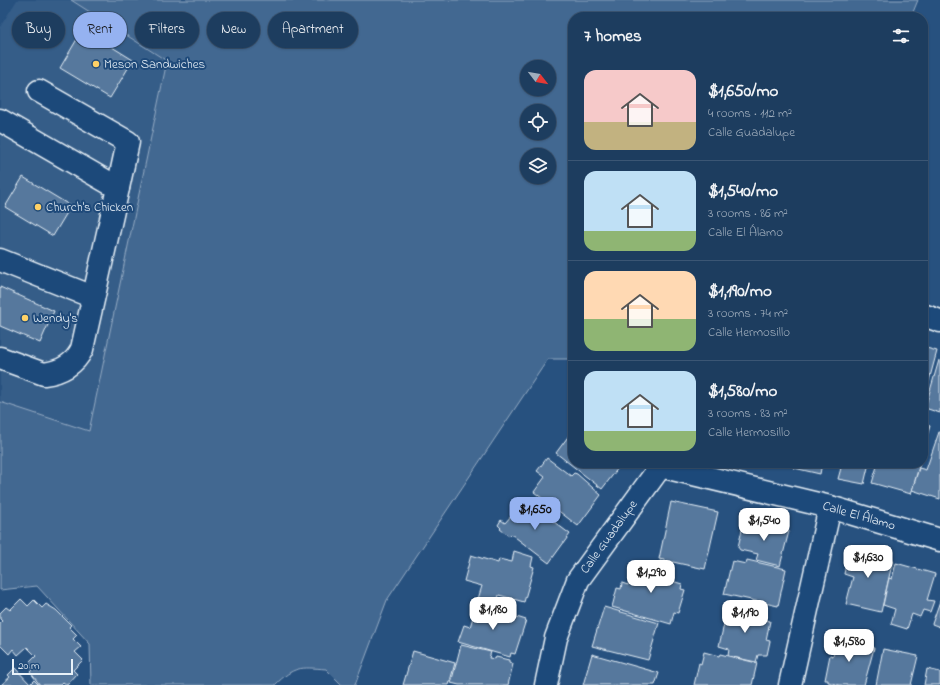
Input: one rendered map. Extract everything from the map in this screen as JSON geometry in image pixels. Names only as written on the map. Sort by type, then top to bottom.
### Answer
[{"type":"street","points":[[0,358],[44,374],[52,373],[69,366],[78,357],[82,349],[128,142],[39,91]]},
{"type":"street","points":[[0,120],[118,188]]},
{"type":"street","points":[[0,260],[93,297]]},
{"type":"street","points":[[928,317],[940,321]]},
{"type":"street","name":"Calle Guadalupe","points":[[546,685],[556,638],[578,580],[659,468]]},
{"type":"street","name":"Calle El Álamo","points":[[673,468],[830,507],[940,540]]},
{"type":"street","points":[[790,685],[830,507]]},
{"type":"shaded area","points":[[17,0],[71,0],[90,12],[73,12],[73,48],[127,48],[127,36],[135,41],[135,48],[147,48],[167,61],[89,431],[0,402],[0,27]]},
{"type":"shaded area","points":[[71,0],[918,0],[913,12],[568,12],[568,359],[548,359],[387,600],[355,685],[342,685],[326,669],[303,668],[287,674],[275,685],[91,685],[90,644],[37,586],[0,590],[0,402],[89,431],[167,61],[147,48],[199,48],[199,12],[135,12],[135,41],[127,36],[127,12],[90,12]]},
{"type":"building","name":"Meson Sandwiches","points":[[73,46],[73,48],[114,48],[133,60],[110,98],[60,68]]},
{"type":"building","name":"Church's Chicken","points":[[23,177],[71,206],[53,236],[5,207]]},
{"type":"building","name":"Wendy's","points":[[0,287],[54,311],[40,343],[0,326]]},
{"type":"building","points":[[928,348],[937,351],[928,384]]},
{"type":"building","points":[[940,360],[940,413],[928,409],[928,398]]},
{"type":"building","points":[[940,432],[940,499],[912,490],[919,468],[926,470],[928,468],[928,464]]},
{"type":"building","points":[[568,437],[568,462],[556,453]]},
{"type":"building","points":[[547,458],[571,476],[574,473],[577,474],[601,495],[578,526],[534,492],[545,477],[537,471]]},
{"type":"building","points":[[575,468],[618,468],[602,489]]},
{"type":"building","points":[[794,468],[821,468],[820,474]]},
{"type":"building","points":[[841,468],[868,468],[864,484],[838,479]]},
{"type":"building","points":[[876,468],[919,468],[911,494],[872,483]]},
{"type":"building","points":[[525,500],[570,534],[549,563],[511,534],[509,536],[500,529],[501,528],[498,525],[501,520],[505,523]]},
{"type":"building","points":[[671,502],[718,512],[705,569],[659,559]]},
{"type":"building","points":[[744,521],[789,531],[780,566],[756,560],[758,554],[740,550],[738,547]]},
{"type":"building","points":[[858,549],[885,556],[885,558],[893,560],[881,612],[846,604],[853,577],[844,574],[849,550],[857,552]]},
{"type":"building","points":[[514,551],[533,557],[531,566],[534,567],[524,602],[499,595],[497,604],[478,599],[482,586],[464,581],[471,555],[498,563],[499,559],[512,562]]},
{"type":"building","points":[[747,560],[786,569],[778,606],[724,594],[732,561],[746,564]]},
{"type":"building","points":[[660,561],[673,566],[669,580],[682,584],[681,589],[685,590],[678,613],[674,612],[671,624],[612,607],[617,588],[621,589],[622,583],[628,585],[633,565],[657,572]]},
{"type":"building","points":[[896,563],[935,574],[927,600],[934,601],[930,612],[923,610],[920,617],[912,614],[907,629],[891,624],[895,609],[883,605],[889,578],[892,579]]},
{"type":"building","points":[[21,599],[28,606],[34,600],[42,608],[46,604],[56,610],[71,625],[69,627],[77,635],[73,639],[81,647],[75,652],[83,660],[73,670],[77,674],[67,685],[63,682],[60,685],[40,685],[30,672],[33,669],[28,664],[36,656],[27,647],[18,655],[13,649],[9,654],[0,645],[0,623],[2,621],[0,619],[0,613],[6,607],[10,610]]},
{"type":"building","points":[[478,601],[490,605],[488,608],[526,620],[515,654],[511,653],[510,657],[458,642],[464,625],[470,627]]},
{"type":"building","points":[[940,601],[940,627],[932,624]]},
{"type":"building","points":[[730,605],[745,608],[744,611],[766,616],[766,620],[770,621],[766,640],[770,641],[767,655],[758,655],[756,662],[728,656],[729,649],[719,646],[727,611],[729,611]]},
{"type":"building","points":[[604,607],[659,623],[648,660],[592,646]]},
{"type":"building","points":[[837,638],[866,643],[865,646],[874,648],[864,685],[839,685],[825,680],[830,655],[833,656]]},
{"type":"building","points":[[461,645],[491,652],[489,658],[495,659],[496,657],[509,660],[509,662],[513,664],[508,685],[459,685],[451,683]]},
{"type":"building","points":[[883,649],[918,656],[911,685],[876,685]]},
{"type":"building","points":[[413,651],[455,663],[449,685],[403,685]]},
{"type":"building","points":[[704,652],[719,656],[720,654],[757,663],[752,685],[694,685],[699,663],[701,664]]},
{"type":"building","points":[[592,654],[659,673],[655,685],[583,685]]},
{"type":"building","points":[[15,668],[30,684],[34,680],[39,685],[1,685],[10,677],[8,675]]},
{"type":"building","points":[[927,669],[940,672],[940,685],[924,685]]},
{"type":"place","name":"Meson Sandwiches","points":[[96,64]]},
{"type":"place","name":"Church's Chicken","points":[[38,207]]},
{"type":"place","name":"Wendy's","points":[[25,318]]}]
